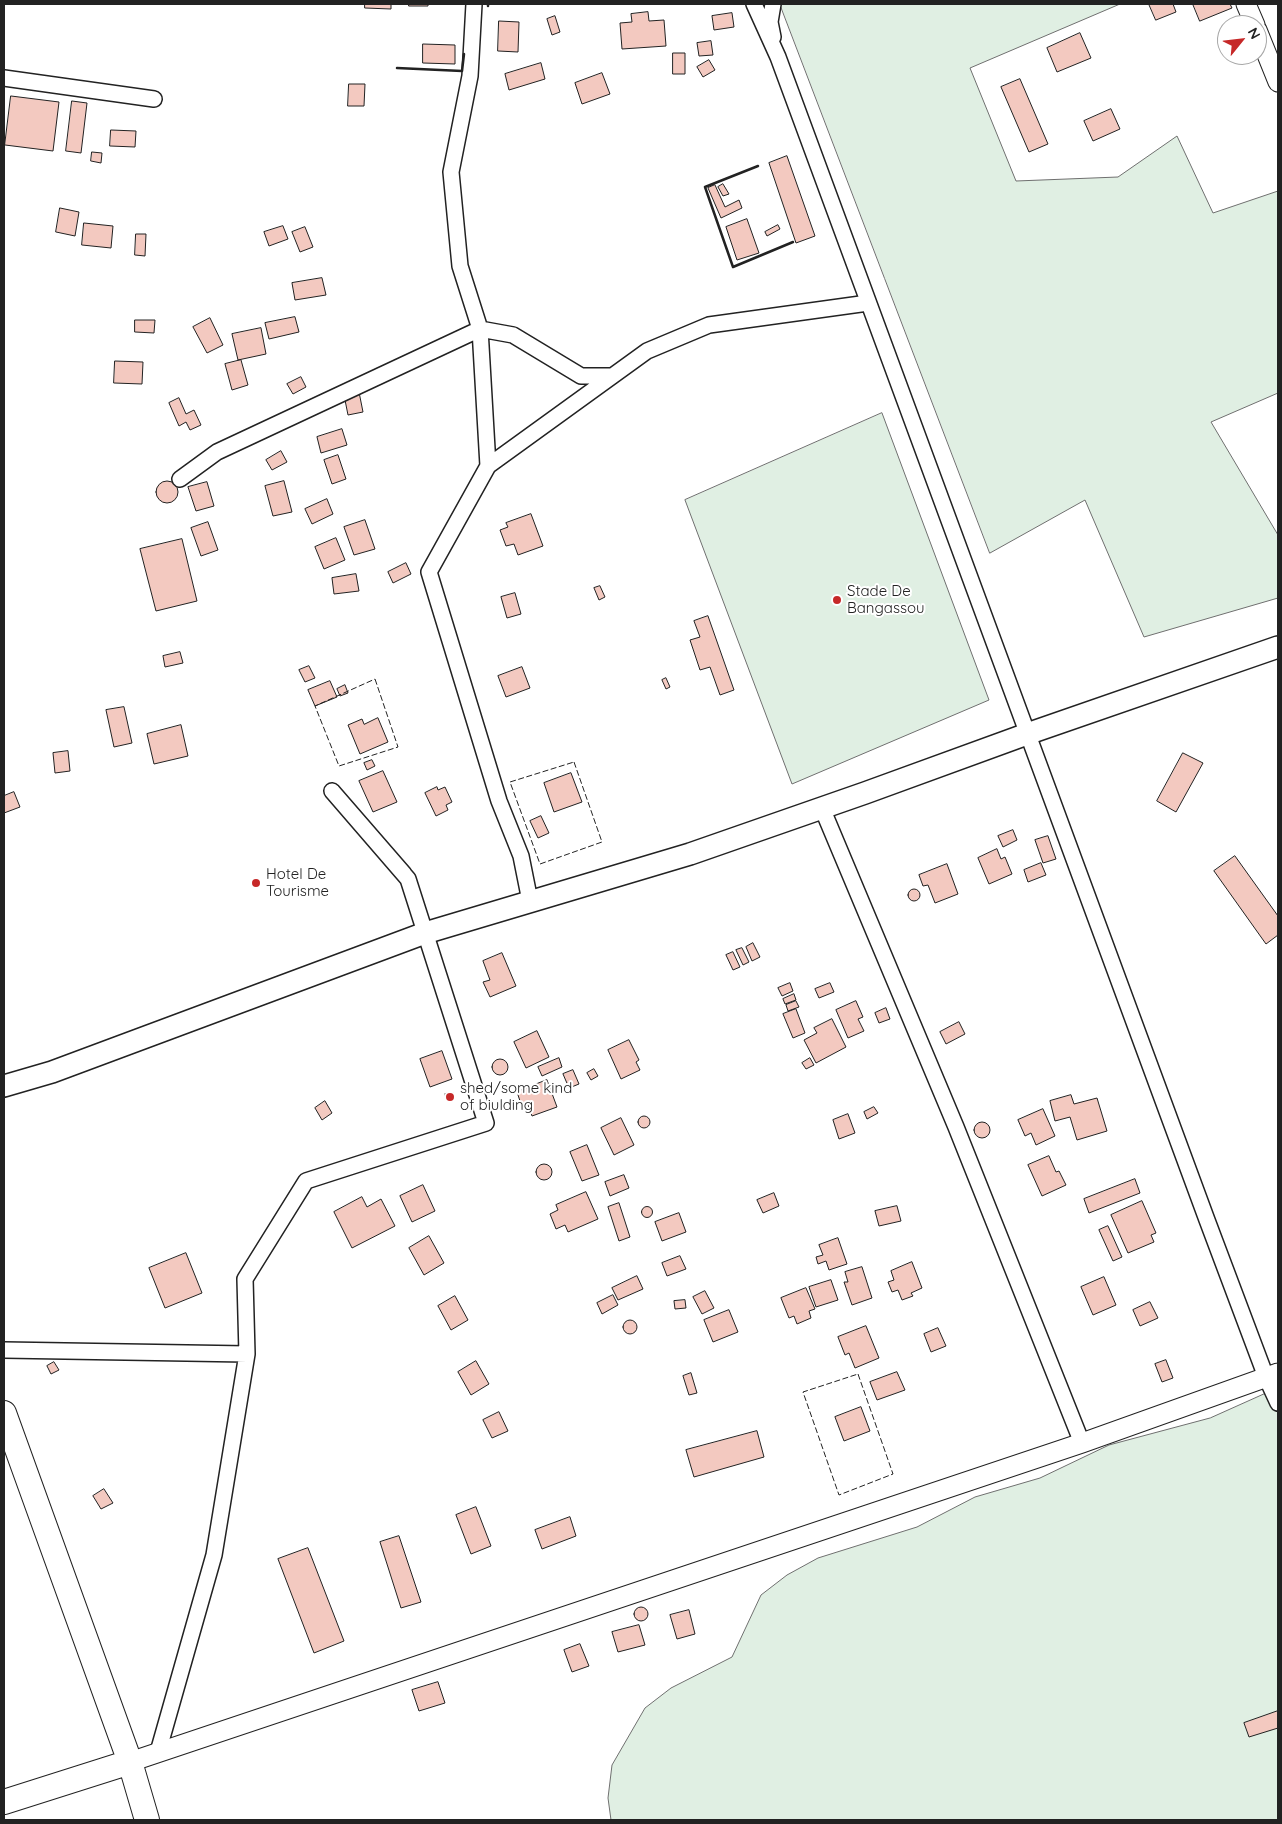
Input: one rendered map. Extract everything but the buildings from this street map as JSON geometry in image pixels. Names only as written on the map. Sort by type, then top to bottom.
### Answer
[{"type":"main road","points":[[4,1086],[52,1072],[425,933],[690,854],[1278,647]]},
{"type":"main road","points":[[4,1413],[130,1762],[148,1820]]},
{"type":"main road","points":[[4,1802],[130,1762]]},
{"type":"street","points":[[474,4],[470,76],[451,172],[460,266],[480,329],[488,466]]},
{"type":"street","points":[[754,4],[778,58],[1027,734],[1272,1375],[1278,1403]]},
{"type":"street","points":[[773,4],[770,22],[778,58]]},
{"type":"street","points":[[1267,55],[1278,82]]},
{"type":"street","points":[[4,78],[154,99]]},
{"type":"street","points":[[530,902],[521,856],[499,801],[429,572],[488,466],[647,351],[709,325],[868,303]]},
{"type":"street","points":[[180,479],[217,452],[480,329],[513,335],[581,376],[612,376]]},
{"type":"street","points":[[158,1752],[214,1555],[247,1354],[245,1279],[306,1181],[486,1123],[408,879],[332,791],[404,874]]},
{"type":"street","points":[[822,808],[956,1127],[1082,1443]]},
{"type":"street","points":[[4,1350],[247,1354]]},
{"type":"street","points":[[130,1762],[1082,1443],[1272,1375]]},
{"type":"green space","points":[[780,4],[1120,4],[970,68],[1016,181],[1118,177],[1177,136],[1213,213],[1278,191],[1278,393],[1211,422],[1278,535],[1278,598],[1144,637],[1085,500],[990,553]]},
{"type":"green space","name":"Stade De Bangassou","points":[[882,413],[989,700],[792,784],[685,500]]},
{"type":"green space","points":[[1278,1388],[1278,1820],[611,1820],[608,1798],[612,1765],[645,1708],[671,1688],[732,1657],[761,1595],[787,1575],[818,1558],[917,1527],[975,1497],[1040,1478],[1109,1445],[1210,1418]]},
{"type":"fence","points":[[375,679],[398,747],[339,766],[315,706],[375,679]]},
{"type":"fence","points":[[574,762],[602,842],[540,864],[510,782],[574,762]]},
{"type":"fence","points":[[858,1374],[893,1474],[839,1495],[803,1392],[858,1374]]},
{"type":"wall","points":[[397,68],[462,71],[464,54]]},
{"type":"wall","points":[[758,166],[705,187],[733,267],[793,242]]},
{"type":"place","name":"Stade De Bangassou","points":[[837,600]]},
{"type":"place","name":"Hotel De Tourisme","points":[[256,883]]},
{"type":"place","name":"shed/some kind of biulding","points":[[450,1097]]}]
